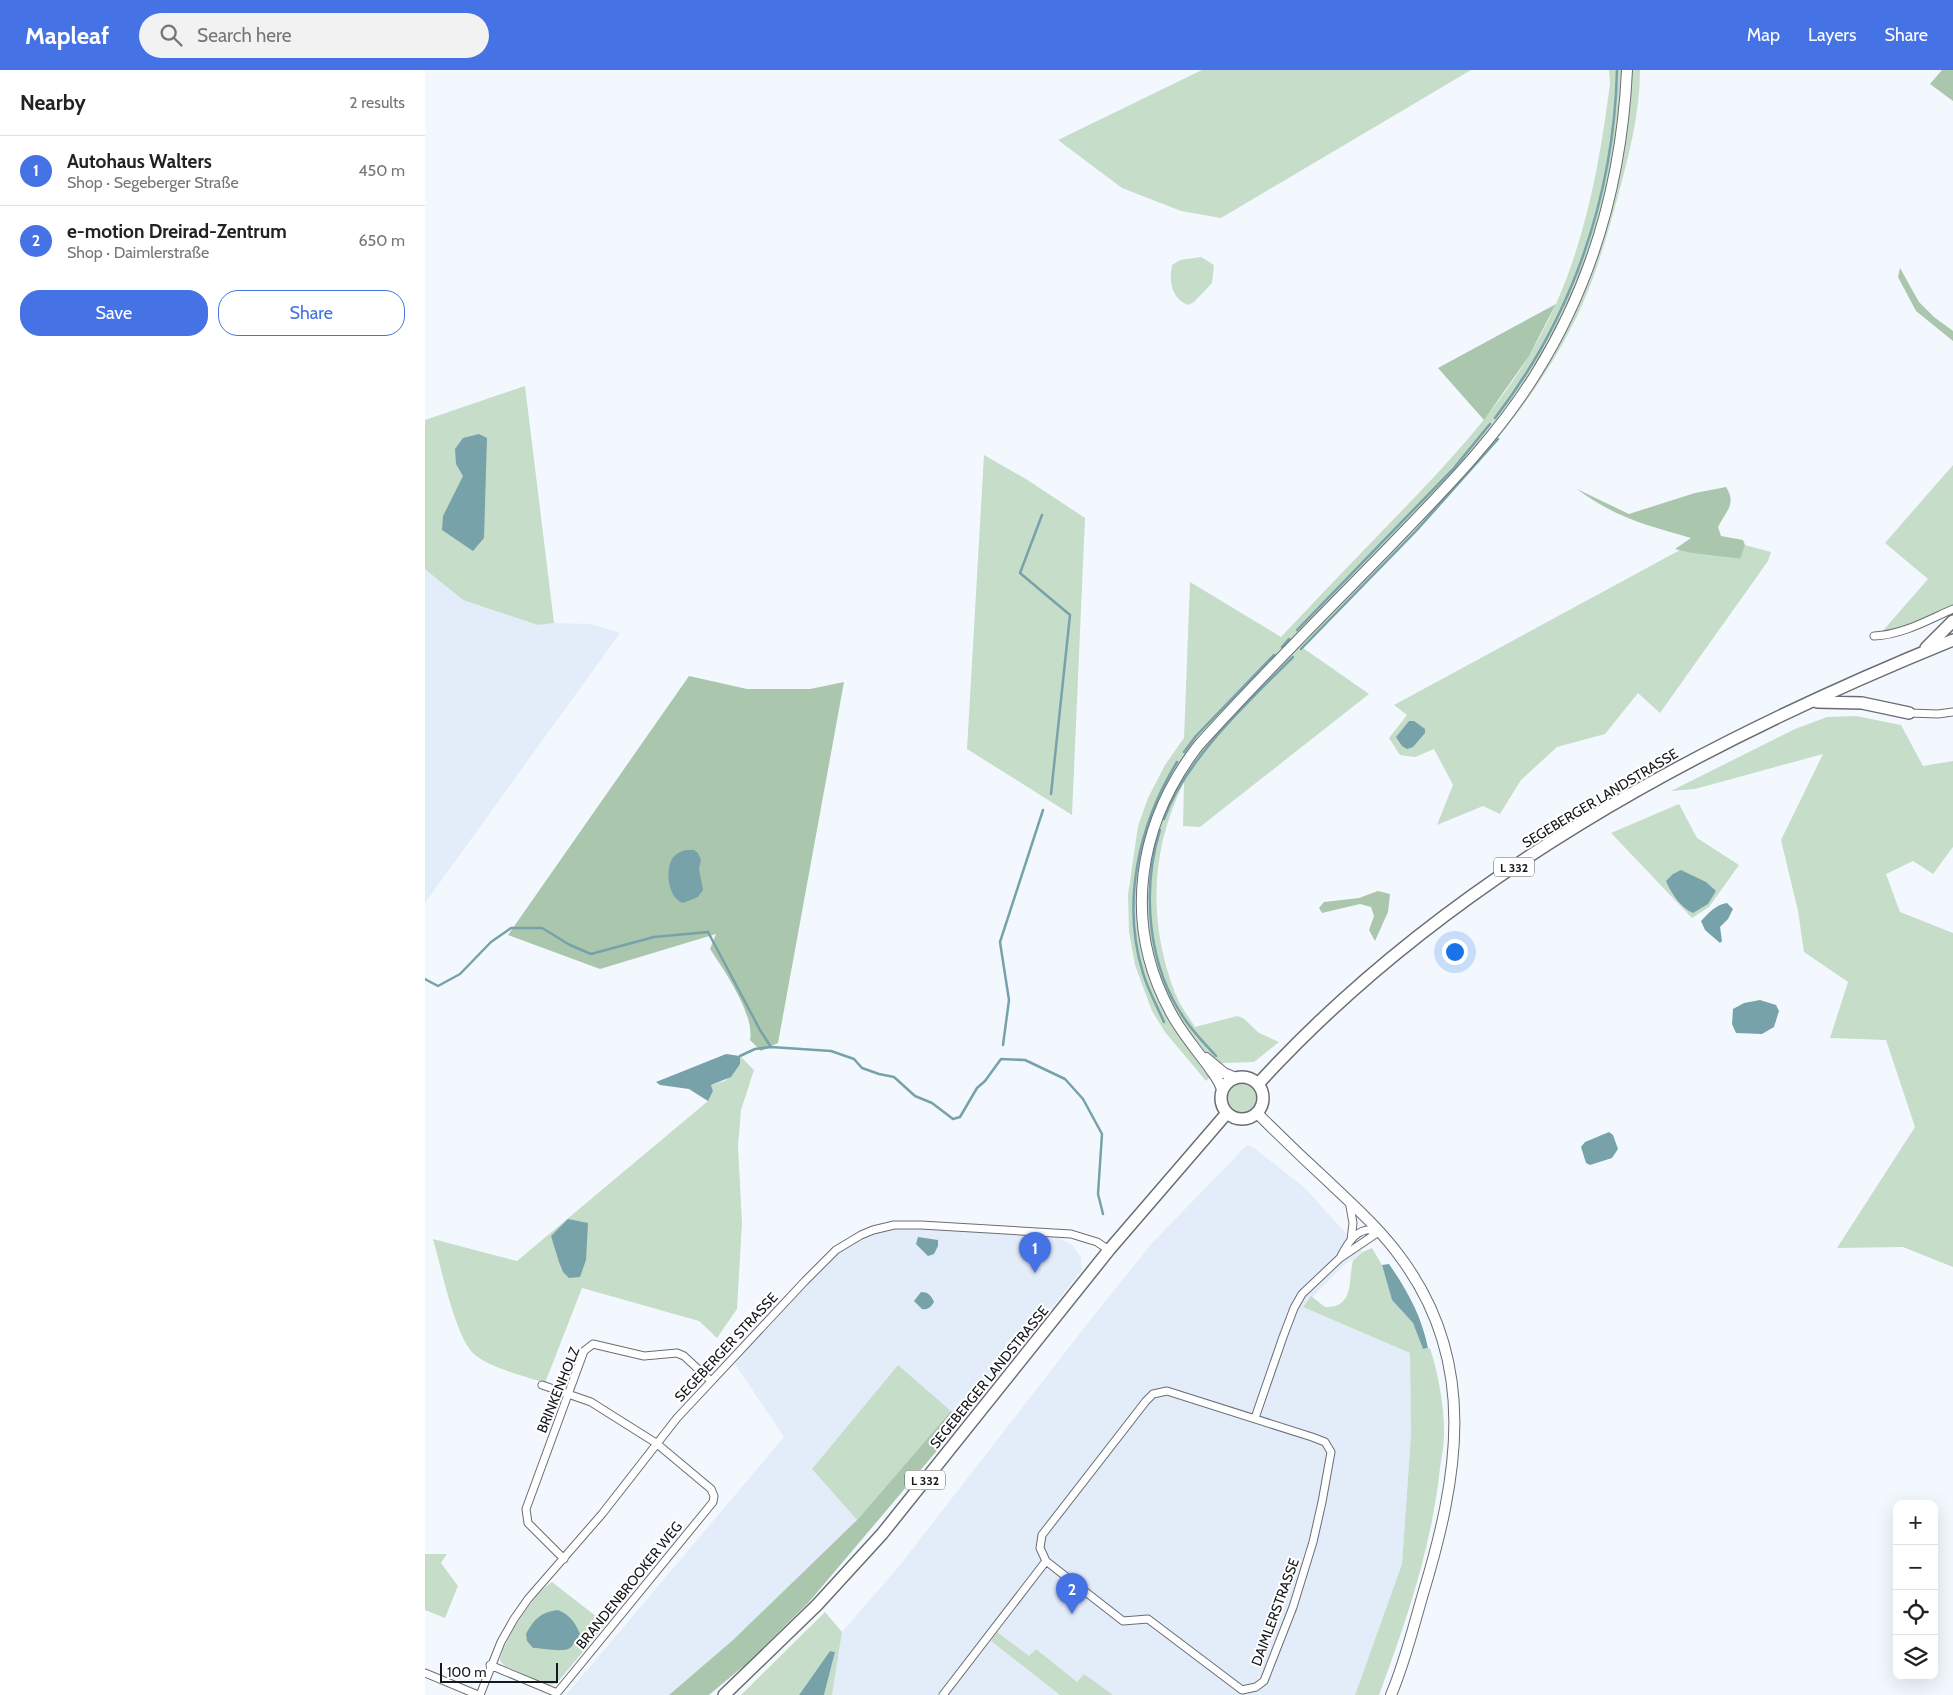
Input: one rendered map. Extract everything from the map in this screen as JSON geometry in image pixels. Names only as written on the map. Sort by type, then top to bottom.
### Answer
[{"type":"main road","points":[[1223,1090],[1219,1081],[1179,1027],[1169,1010],[1155,977],[1145,937],[1142,879],[1149,837],[1163,802],[1177,775],[1198,746],[1449,485],[1499,427],[1537,373],[1574,303],[1602,227],[1622,139],[1627,70]]},
{"type":"main road","points":[[1919,654],[1953,621]]},
{"type":"main road","name":"SEGEBERGER LANDSTRASSE","points":[[1258,1084],[1283,1057],[1404,948],[1473,895],[1545,847],[1618,802],[1749,731],[1808,703],[1953,640]]},
{"type":"main road","points":[[1808,703],[1829,701],[1862,703],[1909,713]]},
{"type":"main road","points":[[1199,1053],[1224,1073],[1236,1078]]},
{"type":"main road","points":[[1248,1077],[1258,1084],[1263,1092],[1263,1100],[1257,1113],[1243,1119],[1227,1113],[1221,1102],[1223,1090],[1228,1082],[1236,1078],[1248,1077]]},
{"type":"main road","name":"SEGEBERGER LANDSTRASSE","points":[[724,1695],[817,1606],[882,1534],[1109,1250],[1227,1113]]},
{"type":"main road","points":[[1257,1113],[1379,1232],[1409,1270],[1433,1314],[1451,1374],[1456,1430],[1443,1527],[1407,1652],[1391,1695]]},
{"type":"street","points":[[1874,636],[1885,636],[1909,628],[1953,609]]},
{"type":"street","points":[[1909,713],[1938,714],[1953,712]]},
{"type":"street","points":[[1348,1201],[1353,1223],[1351,1240]]},
{"type":"street","name":"SEGEBERGER STRASSE","points":[[479,1695],[490,1665],[514,1619],[528,1599],[602,1514],[657,1443],[711,1381],[836,1250],[873,1230],[894,1225],[921,1225],[1071,1234],[1097,1242],[1109,1250]]},
{"type":"street","points":[[1340,1258],[1351,1240],[1363,1230],[1369,1229],[1379,1232]]},
{"type":"street","points":[[1255,1418],[1294,1308],[1302,1294],[1340,1258],[1379,1232]]},
{"type":"street","name":"BRINKENHOLZ","points":[[564,1559],[528,1522],[526,1509],[584,1351],[593,1344],[644,1356],[677,1353],[684,1356],[711,1381]]},
{"type":"street","points":[[542,1385],[591,1402],[657,1443]]},
{"type":"street","name":"DAIMLERSTRASSE","points":[[1167,1391],[1255,1418],[1325,1442],[1331,1452],[1323,1502],[1293,1607],[1264,1681],[1256,1688],[1242,1690],[1148,1619],[1123,1621],[1046,1561],[1040,1548],[1042,1535],[1153,1394],[1167,1391]]},
{"type":"street","name":"BRANDENBROOKER WEG","points":[[490,1665],[557,1693],[713,1502],[714,1496],[711,1489],[657,1443]]},
{"type":"street","points":[[946,1693],[1046,1561]]},
{"type":"street","points":[[425,1673],[479,1695]]},
{"type":"shaded area","points":[[425,568],[463,600],[538,625],[554,623],[591,624],[620,633],[425,903]]},
{"type":"shaded area","points":[[1247,1145],[1254,1148],[1304,1187],[1363,1252],[1343,1266],[1303,1307],[1410,1353],[1411,1435],[1402,1564],[1355,1695],[1113,1695],[1084,1674],[1077,1682],[1036,1649],[1030,1656],[991,1641],[1060,1695],[832,1695],[842,1632],[900,1565],[1153,1242]]},
{"type":"shaded area","points":[[894,1227],[1056,1237],[1072,1245],[1081,1257],[1082,1270],[962,1421],[898,1365],[812,1469],[857,1520],[733,1640],[669,1695],[566,1695],[784,1437],[735,1364],[747,1346],[833,1253],[862,1235]]},
{"type":"green space","points":[[1202,70],[1471,70],[1221,218],[1181,211],[1122,188],[1058,140]]},
{"type":"green space","points":[[1609,70],[1640,70],[1636,118],[1622,181],[1601,256],[1578,314],[1562,346],[1523,405],[1479,461],[1303,648],[1369,694],[1200,827],[1183,826],[1184,782],[1173,808],[1164,834],[1159,860],[1157,913],[1160,940],[1175,993],[1195,1027],[1237,1016],[1243,1018],[1259,1033],[1279,1042],[1254,1062],[1223,1063],[1206,1081],[1165,1032],[1152,1011],[1135,965],[1129,932],[1128,895],[1138,826],[1148,798],[1165,765],[1184,738],[1190,582],[1281,637],[1436,474],[1482,422],[1523,365],[1541,335],[1567,278],[1584,224],[1597,169],[1610,84]]},
{"type":"green space","points":[[1942,70],[1953,70],[1953,101],[1930,84]]},
{"type":"green space","points":[[1201,257],[1214,265],[1212,283],[1194,302],[1188,305],[1178,298],[1173,289],[1171,283],[1172,265],[1180,260]]},
{"type":"green space","points":[[1900,268],[1919,302],[1934,317],[1953,331],[1953,341],[1916,311],[1898,277]]},
{"type":"green space","points":[[1556,304],[1529,356],[1484,420],[1438,368]]},
{"type":"green space","points":[[525,386],[554,623],[538,625],[463,600],[425,569],[425,420]]},
{"type":"green space","points":[[984,455],[1026,479],[1085,518],[1072,815],[967,749]]},
{"type":"green space","points":[[1953,465],[1953,605],[1912,623],[1880,634],[1928,579],[1885,543]]},
{"type":"green space","points":[[1726,487],[1731,498],[1730,503],[1718,527],[1721,536],[1743,540],[1745,545],[1740,559],[1691,553],[1675,549],[1691,538],[1618,514],[1577,489],[1629,514],[1695,493]]},
{"type":"green space","points":[[1745,545],[1771,552],[1768,561],[1660,713],[1638,693],[1605,734],[1557,747],[1521,780],[1500,814],[1483,806],[1437,825],[1453,785],[1434,749],[1415,757],[1400,755],[1389,738],[1407,715],[1394,705],[1680,550],[1739,559]]},
{"type":"green space","points":[[689,676],[747,689],[810,689],[844,682],[778,1043],[761,1051],[750,1040],[748,1018],[743,1006],[730,980],[710,949],[716,934],[600,969],[508,935]]},
{"type":"green space","points":[[1856,716],[1901,725],[1923,766],[1953,761],[1953,847],[1933,874],[1913,861],[1886,874],[1900,912],[1953,933],[1953,1267],[1903,1247],[1837,1248],[1915,1127],[1886,1040],[1830,1038],[1848,982],[1804,952],[1798,911],[1781,840],[1823,754],[1695,789],[1671,791],[1795,729],[1827,717]]},
{"type":"green space","points":[[1679,804],[1697,838],[1739,865],[1709,907],[1692,918],[1611,833]]},
{"type":"green space","points":[[1378,891],[1390,894],[1388,912],[1375,941],[1369,930],[1374,916],[1371,907],[1360,904],[1322,913],[1319,908],[1324,902],[1359,898]]},
{"type":"green space","points":[[740,1056],[754,1070],[741,1110],[738,1146],[742,1223],[737,1309],[717,1338],[699,1321],[582,1288],[545,1383],[498,1367],[474,1354],[467,1345],[455,1317],[433,1239],[517,1261],[708,1101],[713,1091],[711,1085],[725,1081],[740,1064]]},
{"type":"green space","points":[[1243,1082],[1254,1087],[1259,1098],[1254,1109],[1243,1114],[1232,1109],[1227,1098],[1232,1087]]},
{"type":"green space","points":[[1372,1248],[1382,1265],[1392,1300],[1413,1323],[1423,1349],[1430,1348],[1441,1396],[1444,1437],[1431,1526],[1417,1583],[1399,1640],[1379,1695],[1355,1695],[1402,1564],[1411,1435],[1410,1353],[1303,1307],[1311,1296],[1325,1307],[1341,1303],[1346,1298],[1350,1284],[1353,1260]]},
{"type":"green space","points":[[898,1365],[951,1411],[857,1520],[812,1469]]},
{"type":"green space","points":[[951,1411],[962,1421],[809,1602],[746,1664],[709,1695],[669,1695],[733,1640],[857,1520]]},
{"type":"green space","points":[[425,1554],[447,1554],[441,1563],[458,1586],[445,1618],[425,1610]]},
{"type":"green space","points":[[552,1582],[606,1624],[556,1684],[547,1685],[505,1666],[500,1661],[513,1630],[537,1595]]},
{"type":"green space","points":[[825,1612],[842,1632],[832,1695],[824,1695],[835,1652],[830,1651],[799,1695],[741,1695]]},
{"type":"green space","points":[[997,1632],[1029,1656],[1036,1649],[1077,1682],[1084,1674],[1113,1695],[1060,1695],[991,1641]]},
{"type":"water","points":[[479,434],[487,438],[484,538],[473,551],[442,530],[443,516],[463,476],[456,464],[455,449],[463,438]]},
{"type":"water","points":[[1409,721],[1414,721],[1425,729],[1425,733],[1413,747],[1407,749],[1402,746],[1396,737]]},
{"type":"water","points":[[686,850],[694,850],[698,853],[701,860],[699,869],[703,890],[698,897],[683,903],[674,896],[668,877],[673,857]]},
{"type":"water","points":[[1681,870],[1706,882],[1716,891],[1708,904],[1693,913],[1677,899],[1666,881],[1673,874]]},
{"type":"water","points":[[1727,903],[1733,909],[1728,919],[1720,927],[1722,941],[1720,943],[1705,930],[1701,921],[1716,907]]},
{"type":"water","points":[[1760,1000],[1776,1005],[1779,1011],[1774,1027],[1762,1034],[1736,1033],[1732,1024],[1733,1009],[1744,1003]]},
{"type":"water","points":[[726,1054],[740,1056],[740,1064],[731,1077],[711,1085],[713,1091],[708,1101],[689,1089],[660,1085],[656,1082]]},
{"type":"water","points":[[1609,1132],[1613,1135],[1618,1149],[1612,1158],[1590,1165],[1586,1163],[1581,1147],[1585,1142]]},
{"type":"water","points":[[568,1219],[588,1223],[586,1260],[580,1277],[569,1278],[563,1272],[551,1236]]},
{"type":"water","points":[[918,1237],[938,1240],[938,1246],[934,1254],[928,1256],[916,1244]]},
{"type":"water","points":[[1389,1264],[1413,1304],[1422,1325],[1428,1348],[1423,1349],[1413,1323],[1392,1300],[1382,1265]]},
{"type":"water","points":[[921,1292],[932,1297],[934,1302],[928,1309],[922,1309],[914,1301]]},
{"type":"water","points":[[558,1610],[574,1622],[580,1634],[570,1648],[567,1649],[533,1648],[527,1641],[526,1634],[529,1629],[535,1620]]},
{"type":"water","points":[[830,1651],[835,1652],[824,1695],[799,1695]]},
{"type":"waterway","points":[[1495,418],[1522,380],[1546,339],[1567,297],[1584,254],[1597,209],[1607,163],[1614,117],[1617,70]]},
{"type":"waterway","points":[[1297,630],[1454,468],[1490,424]]},
{"type":"waterway","points":[[1301,649],[1416,531],[1498,439]]},
{"type":"waterway","points":[[1042,515],[1020,573],[1070,615],[1051,794]]},
{"type":"waterway","points":[[1282,647],[1289,639]]},
{"type":"waterway","points":[[1184,752],[1196,736],[1274,655]]},
{"type":"waterway","points":[[1164,819],[1174,797],[1202,754],[1238,712],[1293,657]]},
{"type":"waterway","points":[[1164,1022],[1143,973],[1134,919],[1134,891],[1137,864],[1144,837],[1153,811],[1177,762]]},
{"type":"waterway","points":[[1003,1045],[1009,1000],[1000,942],[1043,810]]},
{"type":"waterway","points":[[1160,830],[1154,854],[1150,904],[1156,954],[1163,978],[1173,1000],[1189,1026],[1216,1056]]},
{"type":"waterway","points":[[425,979],[438,986],[460,974],[491,942],[511,928],[542,928],[570,945],[591,954],[654,937],[708,932],[771,1047]]},
{"type":"waterway","points":[[740,1056],[755,1049],[771,1047],[831,1051],[854,1059],[862,1068],[894,1077],[915,1096],[932,1103],[953,1119],[960,1117],[977,1088],[985,1081],[1001,1059],[1025,1060],[1065,1079],[1083,1099],[1102,1134],[1098,1194],[1103,1214]]},
{"type":"place","name":"Autohaus Walters","points":[[1035,1273]]},
{"type":"place","name":"e-motion Dreirad-Zentrum","points":[[1072,1614]]}]
